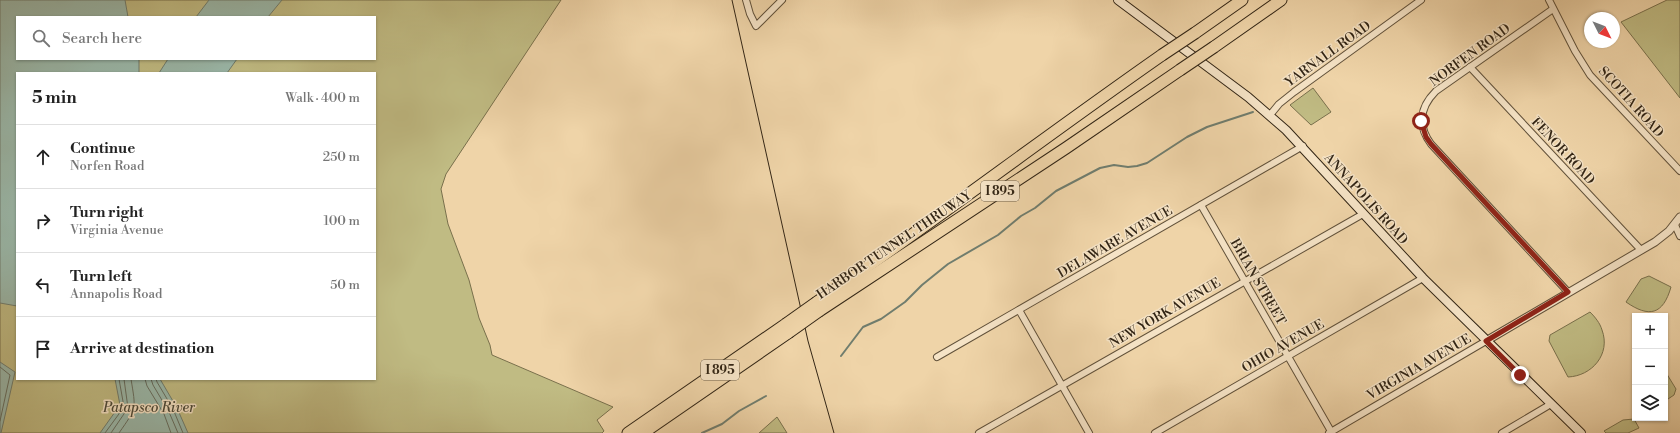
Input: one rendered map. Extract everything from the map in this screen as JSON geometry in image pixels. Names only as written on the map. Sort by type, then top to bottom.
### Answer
[{"type":"highway","name":"HARBOR TUNNEL THRUWAY","points":[[818,307],[919,230],[1065,123],[1242,0]]},
{"type":"highway","name":"HARBOR TUNNEL THRUWAY","points":[[628,433],[656,418],[818,307],[1071,145],[1281,0]]},
{"type":"highway","name":"HARBOR TUNNEL THRUWAY","points":[[643,433],[656,418]]},
{"type":"main road","name":"ANNAPOLIS ROAD","points":[[1118,0],[1248,96],[1270,115],[1303,146],[1363,214],[1423,278],[1581,433]]},
{"type":"street","points":[[746,0],[750,14],[756,26],[782,0]]},
{"type":"street","name":"YARNALL ROAD","points":[[1270,115],[1279,104],[1294,92],[1421,0]]},
{"type":"street","name":"SCOTIA ROAD","points":[[1549,0],[1577,56],[1590,75],[1680,171]]},
{"type":"street","name":"NORFEN ROAD","points":[[1553,9],[1436,91],[1425,104],[1421,121],[1426,137],[1568,292]]},
{"type":"street","name":"FENOR ROAD","points":[[1470,67],[1641,250]]},
{"type":"street","name":"DELAWARE AVENUE","points":[[937,357],[1303,146]]},
{"type":"street","name":"BRIAN STREET","points":[[1201,205],[1331,433]]},
{"type":"street","name":"NEW YORK AVENUE","points":[[979,433],[1363,214]]},
{"type":"street","name":"VIRGINIA AVENUE","points":[[1331,433],[1663,237],[1675,225],[1680,217]]},
{"type":"street","points":[[1675,225],[1680,236]]},
{"type":"street","name":"OHIO AVENUE","points":[[1155,433],[1423,278]]},
{"type":"street","points":[[1019,310],[1089,433]]},
{"type":"street","points":[[1502,433],[1551,404]]},
{"type":"shaded area","points":[[0,0],[561,0],[446,174],[441,189],[448,224],[469,280],[479,318],[490,345],[492,355],[613,407],[597,420],[604,431],[602,433],[0,433]]},
{"type":"shaded area","points":[[1667,0],[1680,0],[1680,98],[1621,22]]},
{"type":"shaded area","points":[[1313,88],[1331,112],[1311,125],[1290,105]]},
{"type":"shaded area","points":[[1649,276],[1671,287],[1664,303],[1654,311],[1648,312],[1634,307],[1626,302],[1641,279]]},
{"type":"shaded area","points":[[1590,312],[1597,320],[1602,330],[1604,347],[1602,355],[1592,368],[1585,373],[1568,377],[1549,341],[1550,335]]},
{"type":"shaded area","points":[[1668,376],[1676,389],[1674,395],[1668,399]]},
{"type":"shaded area","points":[[777,417],[787,433],[759,433]]},
{"type":"shaded area","points":[[1632,419],[1632,421],[1635,421],[1639,428],[1628,433],[1606,433],[1604,431],[1623,420]]},
{"type":"water","points":[[0,0],[125,0],[128,16],[16,16],[16,60],[139,60],[139,72],[16,72],[16,306],[0,303]]},
{"type":"water","points":[[209,0],[282,0],[269,16],[197,16]]},
{"type":"water","points":[[167,60],[236,60],[228,72],[160,72]]},
{"type":"water","points":[[0,362],[15,372],[1,433],[0,433]]},
{"type":"water","name":"Patapsco River","points":[[115,380],[161,380],[177,408],[188,433],[100,433],[120,405]]},
{"type":"waterway","points":[[841,356],[863,327],[881,319],[905,302],[922,285],[948,264],[998,235],[1021,216],[1035,208],[1056,191],[1100,168],[1114,165],[1128,167],[1147,163],[1187,137],[1207,127],[1253,112]]},
{"type":"waterway","points":[[702,433],[722,424],[739,411],[766,396]]},
{"type":"tram line","points":[[732,0],[808,341],[834,433]]},
{"type":"route","points":[[1421,121],[1426,137],[1431,144],[1568,292],[1486,341],[1520,375]]}]
